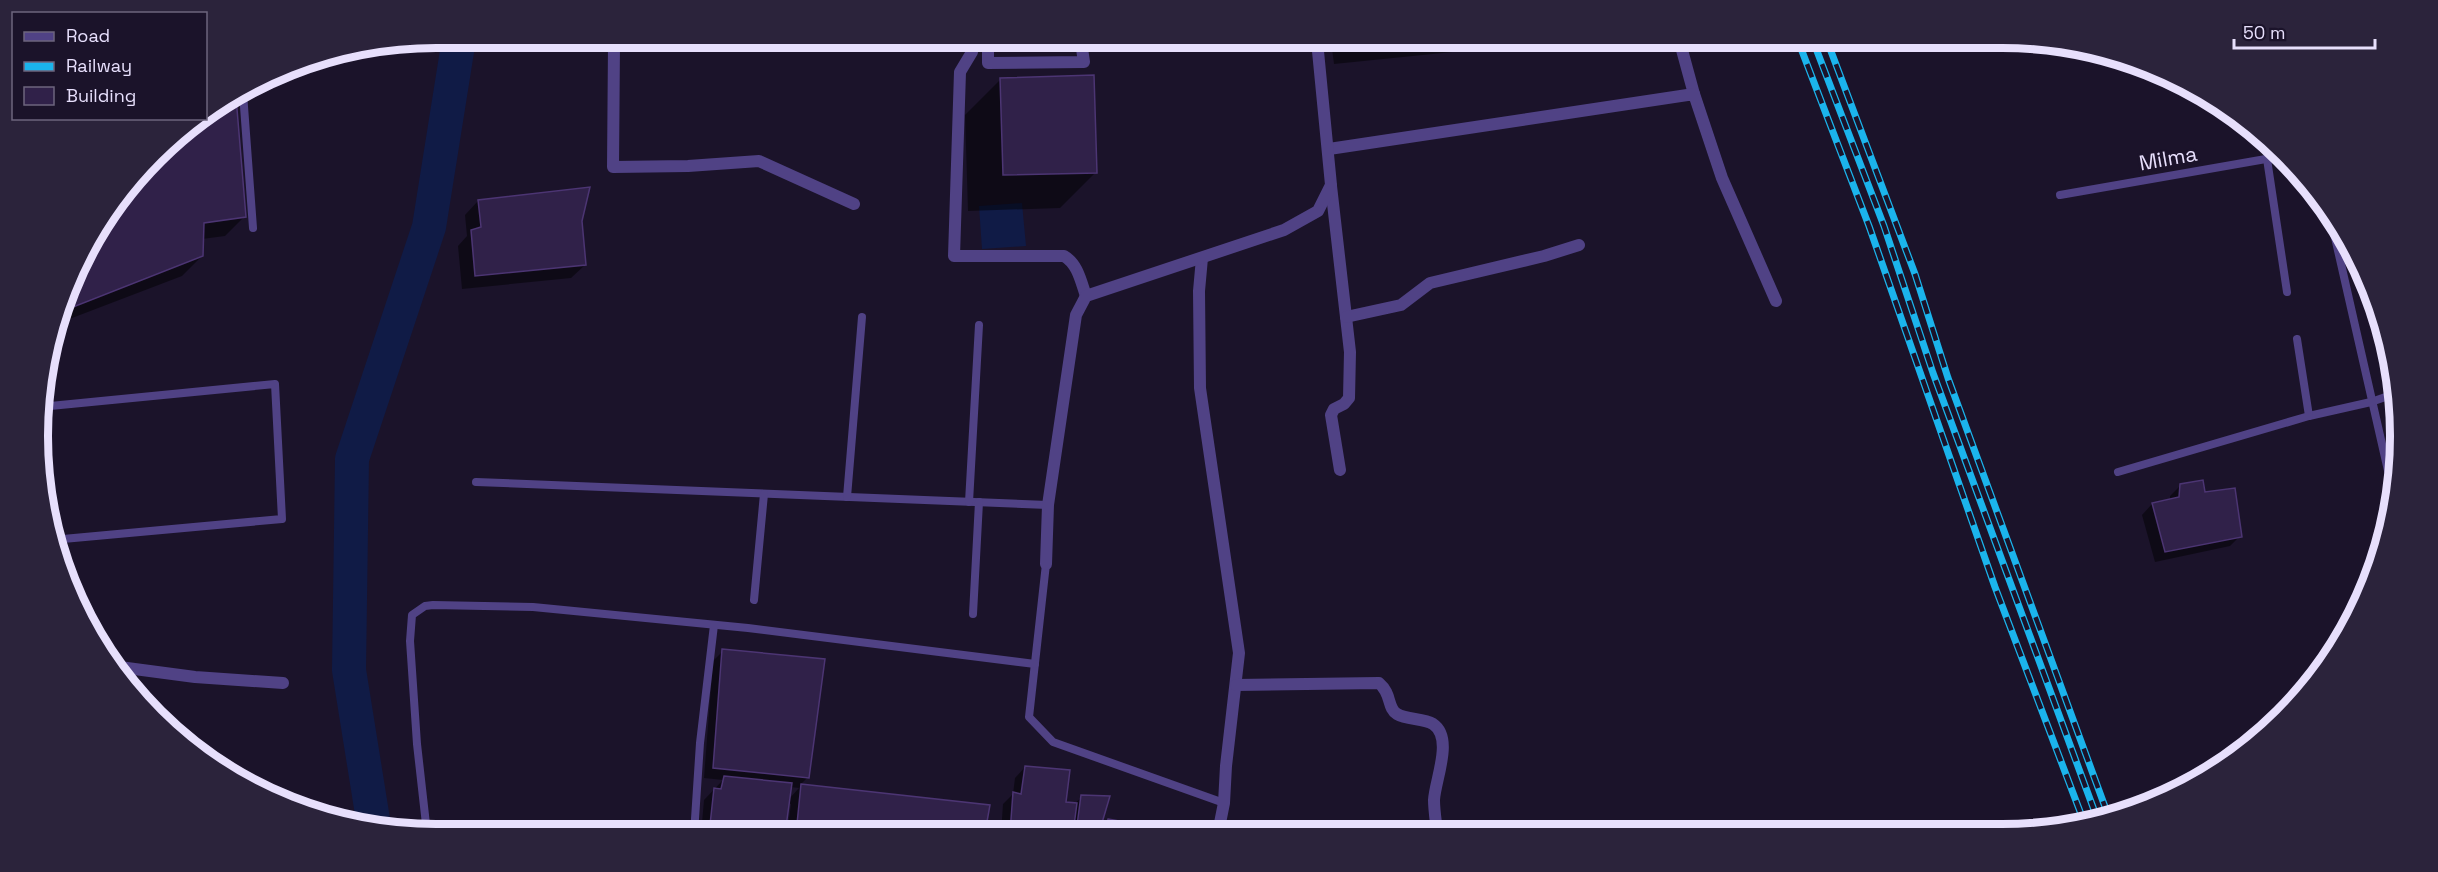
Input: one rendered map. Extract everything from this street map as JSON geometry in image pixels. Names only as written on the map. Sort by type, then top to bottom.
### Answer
[{"type":"street","points":[[614,48],[613,167],[688,166],[759,161],[854,204]]},
{"type":"street","points":[[972,48],[960,72],[954,256],[1064,256],[1077,270],[1086,296]]},
{"type":"street","points":[[990,48],[988,63],[1084,62],[1082,48]]},
{"type":"street","points":[[1318,48],[1350,352],[1349,398],[1344,404],[1334,409],[1331,415],[1340,470]]},
{"type":"street","points":[[1681,48],[1722,178],[1776,301]]},
{"type":"street","points":[[1329,149],[1694,94]]},
{"type":"street","points":[[1046,564],[1048,506],[1076,315],[1086,296],[1293,225],[1318,211],[1331,185]]},
{"type":"street","points":[[1346,317],[1401,305],[1430,283],[1579,245]]},
{"type":"street","points":[[1202,258],[1199,291],[1200,388],[1239,653],[1224,803],[1220,824]]},
{"type":"street","points":[[125,668],[195,677],[283,683]]},
{"type":"street","points":[[1236,685],[1379,683],[1386,689],[1391,708],[1397,714],[1433,724],[1442,736],[1443,749],[1434,800],[1436,824]]},
{"type":"lane","points":[[244,99],[254,228]]},
{"type":"lane","name":"Milma","points":[[2060,195],[2272,158]]},
{"type":"lane","points":[[2267,159],[2287,292]]},
{"type":"lane","points":[[2334,236],[2388,473]]},
{"type":"lane","points":[[847,497],[862,318]]},
{"type":"lane","points":[[969,502],[979,325]]},
{"type":"lane","points":[[2297,339],[2309,416]]},
{"type":"lane","points":[[49,406],[274,384],[282,519],[62,539]]},
{"type":"lane","points":[[2118,472],[2309,416],[2388,396]]},
{"type":"lane","points":[[476,482],[1048,506]]},
{"type":"lane","points":[[754,600],[764,494]]},
{"type":"lane","points":[[973,614],[979,502]]},
{"type":"lane","points":[[1046,564],[1029,717],[1053,742],[1224,803]]},
{"type":"lane","points":[[426,824],[417,744],[410,641],[412,615],[429,605],[533,607],[714,624],[1035,664]]},
{"type":"lane","points":[[695,824],[704,705],[714,624]]},
{"type":"water","points":[[1022,203],[1026,246],[982,249],[979,206]]},
{"type":"building","points":[[1347,48],[1376,48],[1347,51]]},
{"type":"building","points":[[1094,75],[1097,173],[1003,175],[1000,78]]},
{"type":"building","points":[[237,103],[246,217],[204,223],[203,256],[70,308],[88,264],[100,242],[113,220],[144,180],[180,144]]},
{"type":"building","points":[[590,187],[582,221],[586,265],[475,276],[471,230],[481,227],[478,200]]},
{"type":"building","points":[[2203,480],[2205,492],[2235,488],[2242,537],[2165,552],[2152,503],[2179,497],[2180,484]]},
{"type":"building","points":[[722,649],[825,659],[809,778],[713,768]]},
{"type":"building","points":[[1025,766],[1070,770],[1066,802],[1077,803],[1074,824],[1011,824],[1013,792],[1021,794]]},
{"type":"building","points":[[724,776],[792,783],[786,824],[710,824],[714,788],[721,789]]},
{"type":"building","points":[[801,784],[990,805],[987,824],[797,824]]},
{"type":"building","points":[[1081,795],[1110,796],[1102,824],[1077,824]]},
{"type":"building","points":[[1108,819],[1136,824],[1107,824]]},
{"type":"waterway","points":[[373,819],[349,670],[352,459],[429,227],[458,48]]},
{"type":"railway","points":[[1801,48],[1869,226],[1995,587],[2082,816]]},
{"type":"railway","points":[[1816,48],[1884,226],[1933,373],[2095,813]]},
{"type":"railway","points":[[1830,48],[1915,274],[1948,378],[2106,810]]}]
